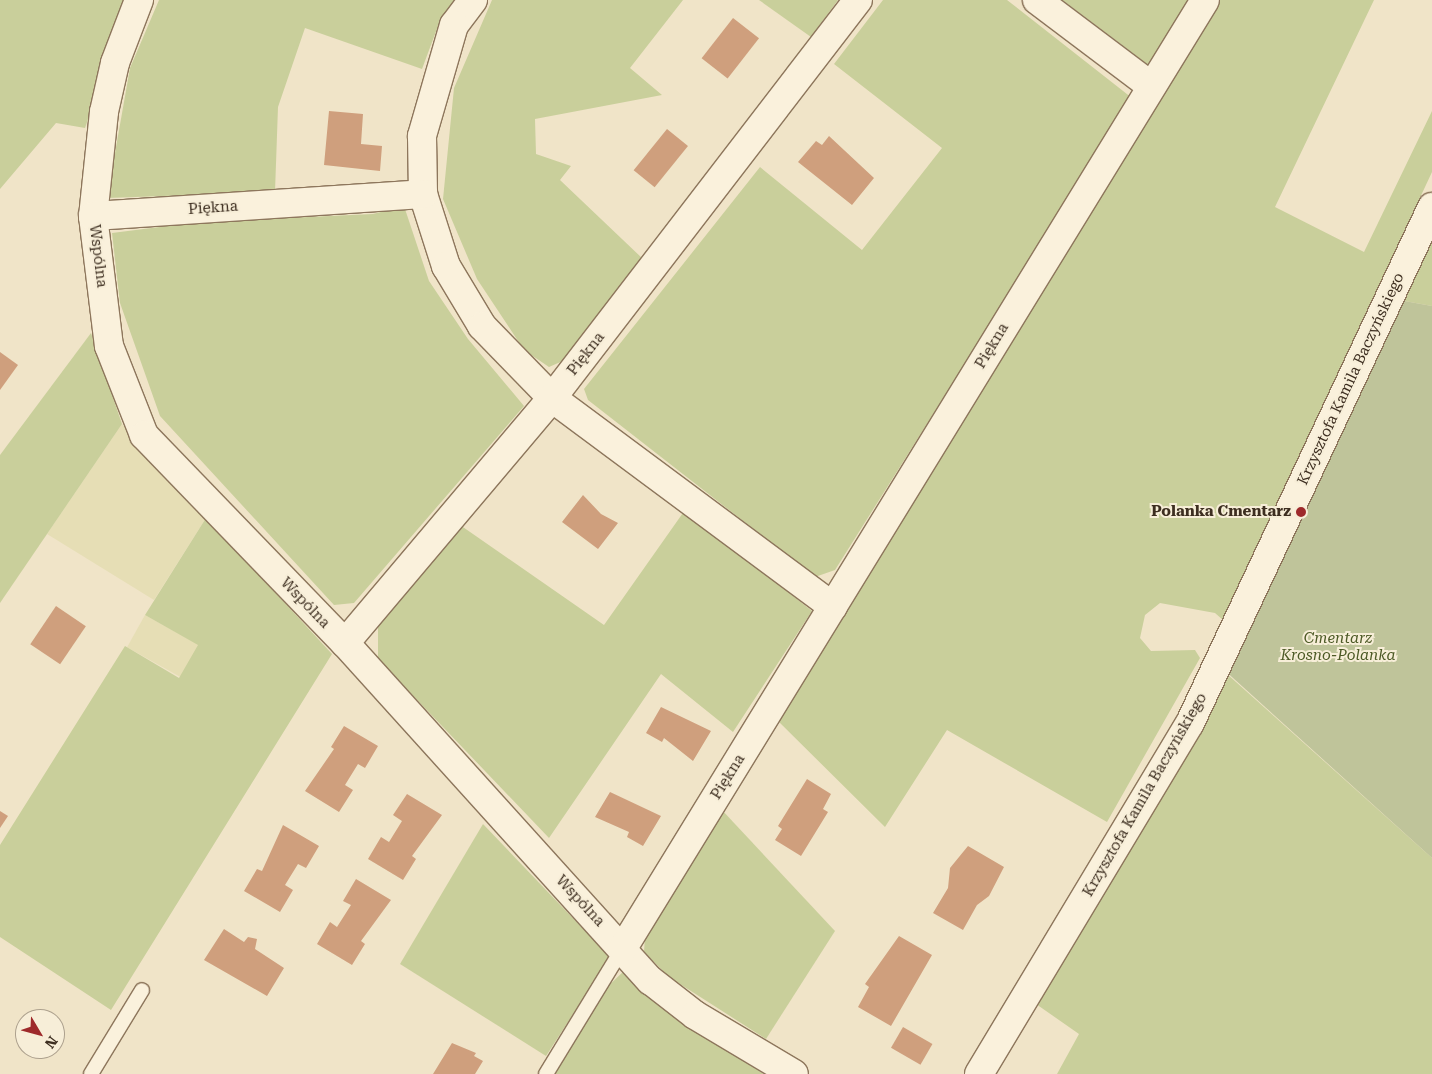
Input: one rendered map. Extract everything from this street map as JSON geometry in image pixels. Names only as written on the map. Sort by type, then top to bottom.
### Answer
[{"type":"street","name":"Wspólna","points":[[139,0],[115,63],[104,112],[92,216],[109,346],[144,435],[345,644],[623,948],[650,980],[695,1015],[794,1074]]},
{"type":"street","points":[[472,0],[454,25],[435,80],[422,136],[423,194],[446,266],[482,326],[552,398],[833,607]]},
{"type":"street","name":"Piękna","points":[[345,644],[552,398],[858,0]]},
{"type":"street","points":[[1037,0],[1151,86]]},
{"type":"street","name":"Piękna","points":[[623,948],[1151,86],[1206,0]]},
{"type":"street","name":"Piękna","points":[[92,216],[423,194]]},
{"type":"street","name":"Krzysztofa Kamila Baczyńskiego","points":[[979,1074],[1190,723],[1432,207]]},
{"type":"lane","points":[[546,1074],[623,948]]},
{"type":"lane","points":[[91,1074],[142,990]]},
{"type":"shaded area","points":[[122,424],[206,518],[154,600],[47,534]]},
{"type":"shaded area","points":[[145,615],[199,645],[181,677],[127,647]]},
{"type":"green space","points":[[0,0],[129,0],[85,128],[56,123],[0,189]]},
{"type":"green space","points":[[159,0],[455,0],[441,18],[422,69],[305,28],[278,107],[275,192],[107,198],[130,68]]},
{"type":"green space","points":[[492,0],[683,0],[630,68],[662,95],[535,119],[536,154],[571,166],[560,180],[643,259],[565,360],[549,367],[524,350],[477,279],[443,199],[454,88]]},
{"type":"green space","points":[[759,0],[838,0],[811,37]]},
{"type":"green space","points":[[883,0],[1007,0],[1132,98],[835,570],[815,577],[588,400],[584,389],[760,167],[862,250],[942,148],[834,64]]},
{"type":"green space","points":[[1062,0],[1191,0],[1151,67]]},
{"type":"green space","points":[[1219,0],[1374,0],[1275,207],[1364,252],[1432,111],[1432,172],[1223,620],[1215,613],[1160,603],[1145,615],[1140,638],[1151,651],[1195,650],[1200,658],[1107,822],[947,730],[885,827],[776,719]]},
{"type":"green space","points":[[404,206],[429,281],[468,339],[524,406],[354,603],[334,605],[160,416],[120,303],[112,233],[199,222],[373,214]]},
{"type":"green space","points":[[1432,235],[1432,306],[1399,300]]},
{"type":"green space","name":"Cmentarz Krosno-Polanka","points":[[1399,300],[1432,306],[1432,858],[1222,668]]},
{"type":"green space","points":[[91,333],[122,424],[0,603],[0,455]]},
{"type":"green space","points":[[685,510],[812,611],[733,732],[661,674],[549,838],[378,659],[378,627],[460,525],[604,625]]},
{"type":"green space","points":[[206,518],[332,654],[111,1010],[0,937],[0,845],[125,646],[179,678],[198,645],[145,615]]},
{"type":"green space","points":[[1217,665],[1432,858],[1432,1074],[1057,1074],[1079,1034],[1026,997]]},
{"type":"green space","points":[[721,809],[835,931],[766,1039],[669,977],[644,952],[645,936]]},
{"type":"green space","points":[[483,824],[610,957],[546,1056],[400,964]]},
{"type":"green space","points":[[624,971],[660,1007],[764,1074],[552,1074],[606,988]]},
{"type":"building","points":[[733,18],[759,38],[728,79],[702,58]]},
{"type":"building","points":[[329,111],[363,114],[361,144],[382,146],[380,171],[324,165]]},
{"type":"building","points":[[667,129],[688,146],[655,187],[634,170]]},
{"type":"building","points":[[829,136],[874,178],[852,205],[798,162],[816,141],[822,145]]},
{"type":"building","points":[[0,352],[18,365],[0,390]]},
{"type":"building","points":[[583,495],[601,514],[618,523],[598,549],[562,522]]},
{"type":"building","points":[[56,606],[86,626],[60,664],[30,644]]},
{"type":"building","points":[[661,707],[711,731],[693,761],[664,738],[662,742],[646,733]]},
{"type":"building","points":[[344,726],[378,746],[365,768],[358,764],[345,785],[353,790],[339,812],[305,791],[334,749],[331,747]]},
{"type":"building","points":[[807,779],[831,794],[823,809],[828,812],[801,856],[775,840],[782,829],[778,826]]},
{"type":"building","points":[[610,792],[661,816],[643,846],[627,837],[629,832],[595,817]]},
{"type":"building","points":[[407,794],[442,815],[412,856],[416,859],[403,880],[368,859],[381,837],[389,842],[402,821],[393,815]]},
{"type":"building","points":[[0,811],[8,816],[0,828]]},
{"type":"building","points":[[283,825],[319,846],[306,868],[298,864],[285,885],[293,890],[280,912],[244,891],[257,869],[262,871]]},
{"type":"building","points":[[968,846],[1004,867],[989,896],[977,905],[963,930],[933,913],[948,888],[950,868]]},
{"type":"building","points":[[356,879],[391,900],[361,941],[365,944],[352,965],[317,944],[330,922],[337,927],[351,905],[343,901]]},
{"type":"building","points":[[224,929],[244,942],[248,937],[257,939],[255,949],[284,968],[267,996],[204,960]]},
{"type":"building","points":[[899,936],[932,955],[891,1026],[858,1007],[869,987],[865,984]]},
{"type":"building","points":[[903,1027],[932,1044],[920,1065],[891,1048]]},
{"type":"building","points":[[452,1043],[476,1053],[474,1056],[483,1061],[475,1074],[433,1074]]},
{"type":"place","name":"Polanka Cmentarz","points":[[1301,512]]}]
